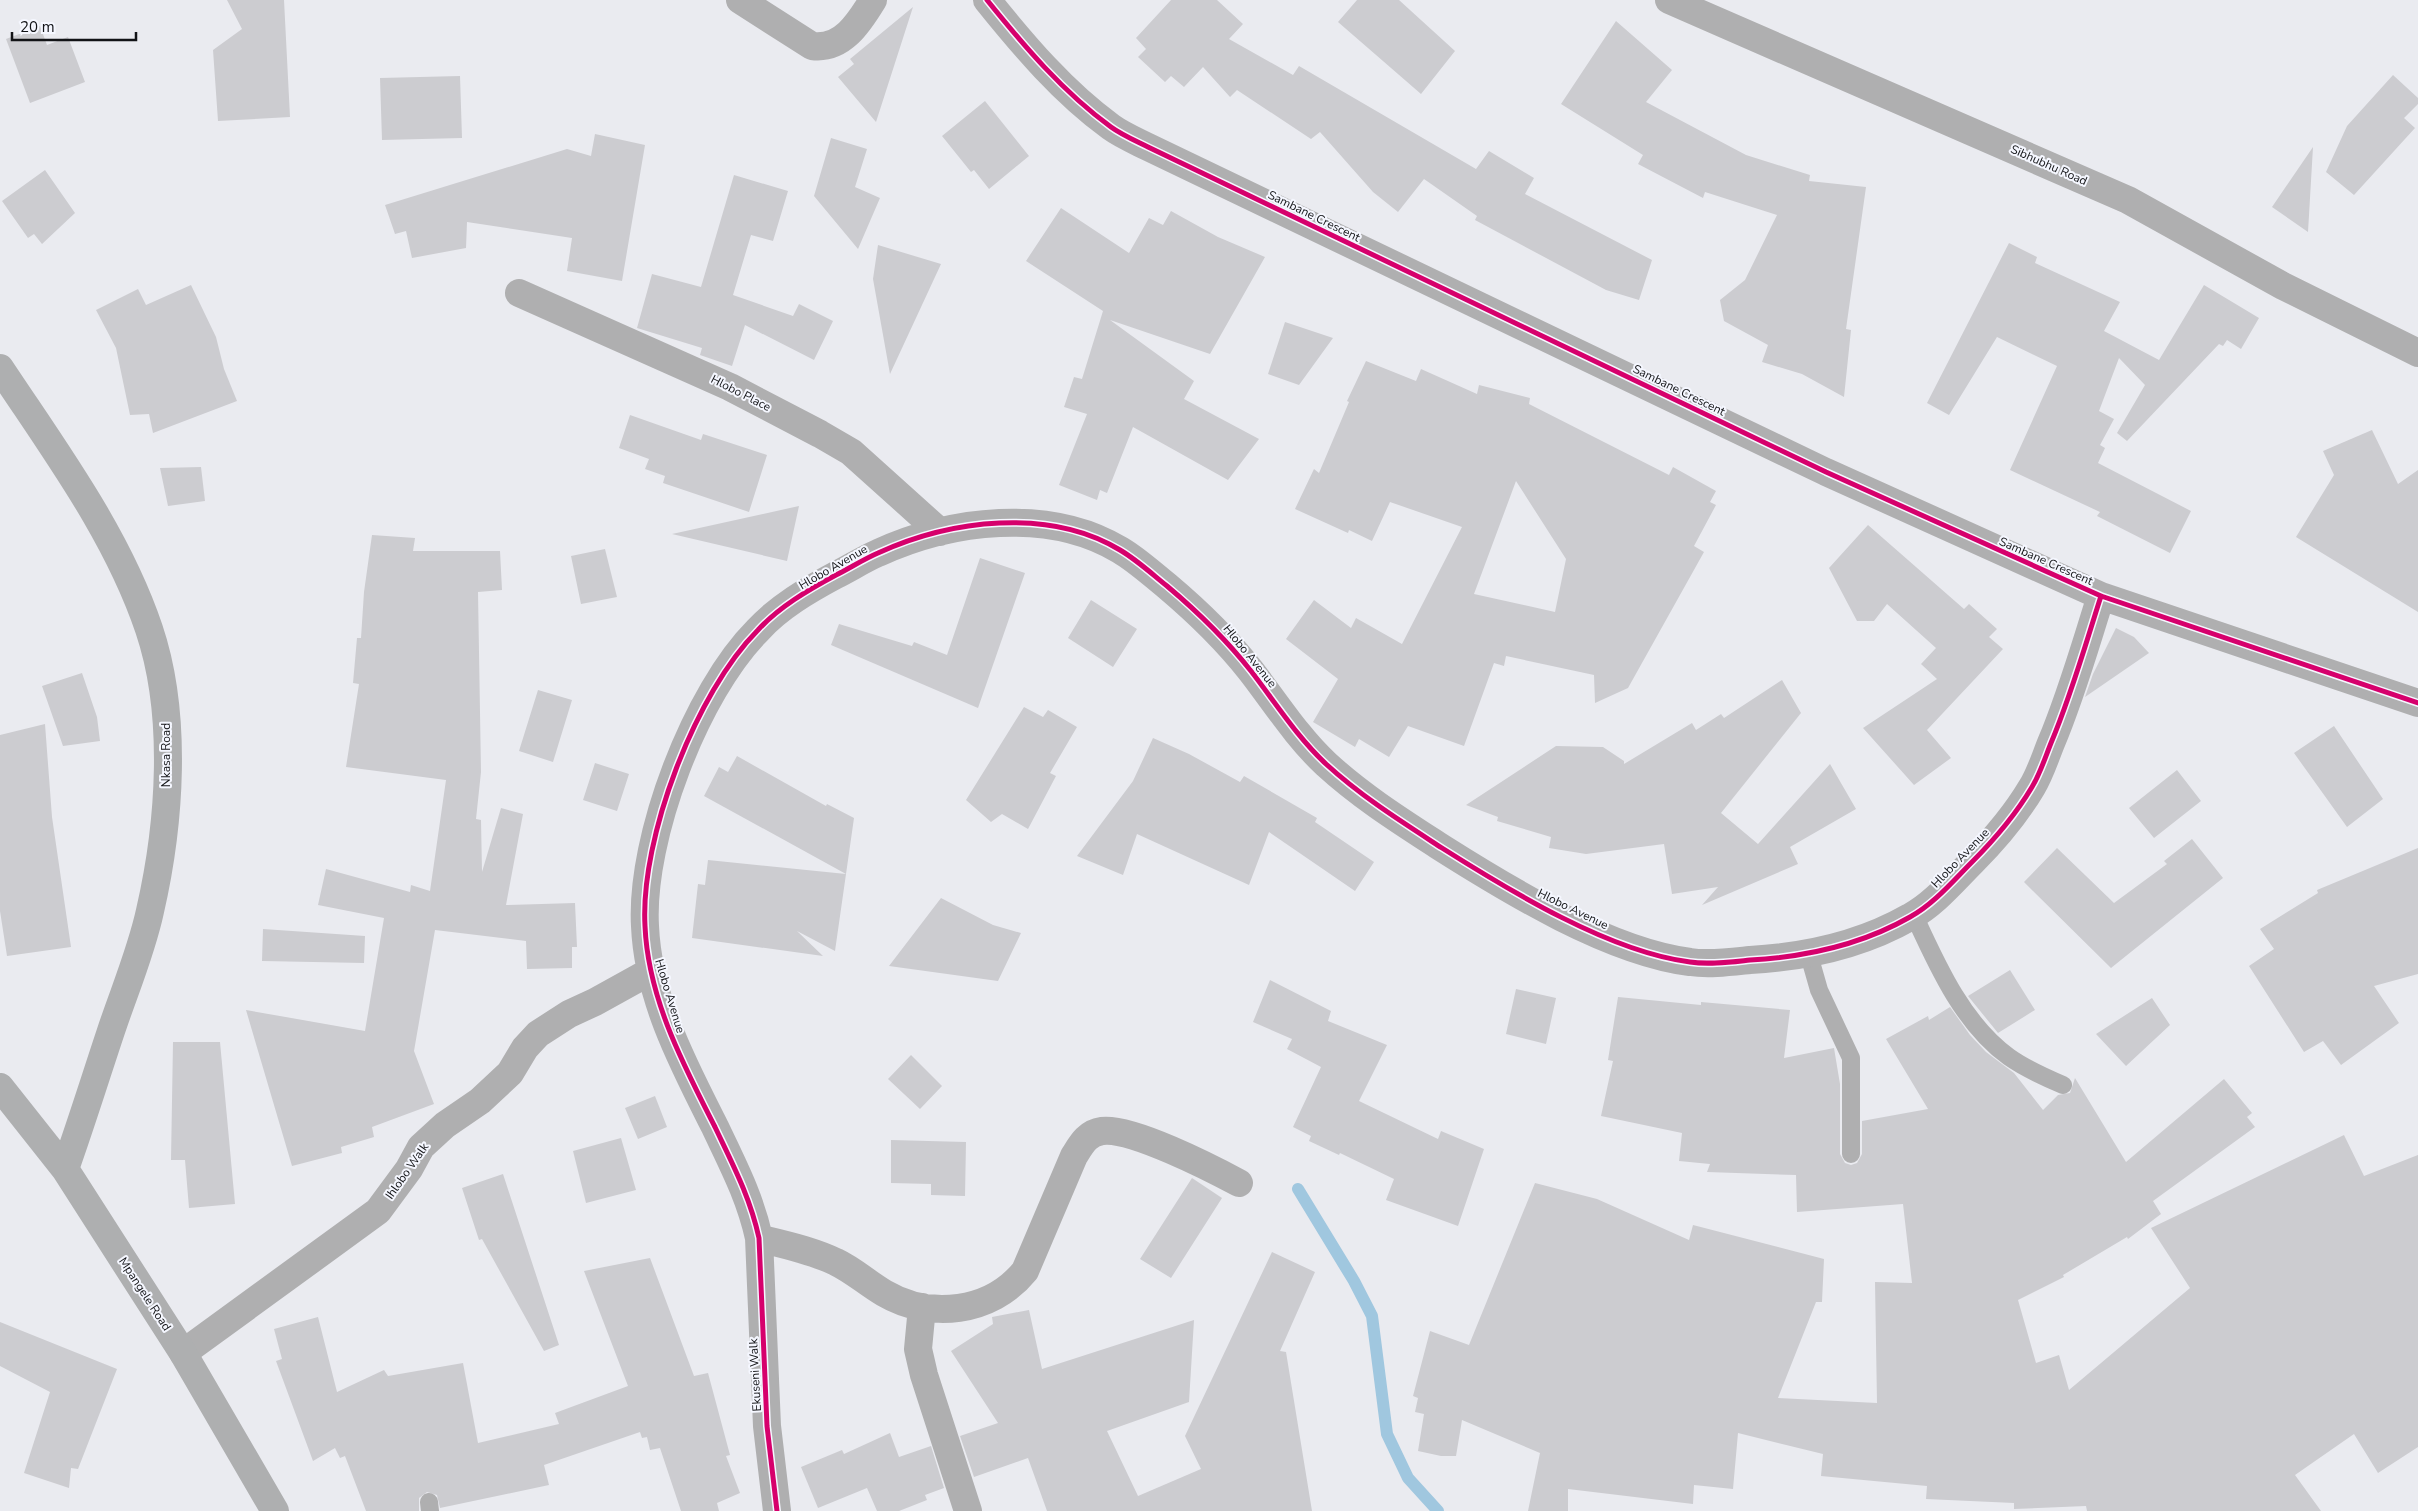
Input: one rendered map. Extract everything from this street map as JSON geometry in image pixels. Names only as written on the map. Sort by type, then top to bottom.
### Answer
[{"type":"street","points":[[740,0],[806,43],[823,48],[846,36],[856,27],[873,0]]},
{"type":"street","name":"Sambane Crescent","points":[[987,0],[1031,54],[1067,89],[1112,127],[1148,147],[1826,472],[2101,596],[2418,703]]},
{"type":"street","name":"Sibhubhu Road","points":[[1669,0],[2128,200],[2283,286],[2418,353]]},
{"type":"street","name":"Hlobo Place","points":[[519,293],[730,387],[820,434],[850,452],[940,532]]},
{"type":"street","name":"Nkasa Road","points":[[0,368],[103,526],[149,629],[159,665],[166,710],[166,802],[159,862],[150,913],[65,1169]]},
{"type":"street","name":"Hlobo Avenue","points":[[759,1238],[747,1193],[681,1059],[669,1030],[651,971],[644,922],[652,854],[661,818],[681,759],[698,718],[742,647],[761,626],[787,605],[824,582],[881,551],[940,532],[986,522],[1021,523],[1080,531],[1119,549],[1210,622],[1322,760],[1370,801],[1502,886],[1579,925],[1635,950],[1693,963],[1809,955],[1867,938],[1914,915],[1945,890],[1994,841],[2033,786],[2062,717],[2101,596]]},
{"type":"street","name":"Ihlobo Walk","points":[[182,1353],[378,1211],[404,1177],[421,1147],[445,1125],[480,1101],[510,1073],[525,1048],[538,1034],[568,1014],[596,1002],[651,971]]},
{"type":"street","name":"Mpangele Road","points":[[0,1087],[65,1169],[182,1353],[275,1511]]},
{"type":"street","points":[[759,1238],[835,1261],[884,1293],[908,1305],[936,1310],[973,1304],[1002,1294],[1014,1284],[1025,1271],[1074,1156],[1083,1141],[1093,1134],[1103,1131],[1134,1137],[1194,1158],[1239,1182]]},
{"type":"street","name":"Ekuseni Walk","points":[[759,1238],[767,1426],[777,1511]]},
{"type":"street","points":[[922,1307],[918,1349],[924,1375],[968,1511]]},
{"type":"lane","points":[[1914,915],[1944,977],[1959,1001],[1982,1031],[2007,1056],[2031,1071],[2063,1085]]},
{"type":"lane","points":[[1809,955],[1819,990],[1851,1058],[1851,1154]]},
{"type":"building","points":[[227,0],[284,0],[290,117],[218,121],[213,50],[242,29]]},
{"type":"building","points":[[1171,0],[1217,0],[1243,24],[1229,39],[1293,75],[1299,66],[1476,169],[1489,151],[1534,178],[1525,194],[1652,260],[1639,300],[1606,290],[1475,220],[1477,216],[1424,179],[1398,212],[1373,192],[1320,132],[1311,139],[1237,90],[1230,97],[1203,67],[1184,87],[1171,76],[1165,82],[1138,57],[1146,49],[1136,38]]},
{"type":"building","points":[[1357,0],[1399,0],[1455,51],[1421,94],[1338,22]]},
{"type":"building","points":[[913,7],[876,122],[838,77],[854,64],[850,59]]},
{"type":"building","points":[[1616,21],[1672,70],[1646,102],[1746,155],[1810,175],[1809,181],[1866,187],[1846,329],[1851,330],[1844,397],[1802,374],[1762,362],[1768,345],[1724,321],[1720,300],[1745,280],[1777,215],[1705,192],[1703,198],[1638,164],[1643,155],[1561,104]]},
{"type":"building","points":[[40,26],[47,45],[68,37],[85,82],[30,103],[6,39]]},
{"type":"building","points":[[2393,75],[2418,98],[2418,104],[2404,118],[2415,128],[2354,195],[2326,172],[2347,126]]},
{"type":"building","points":[[460,76],[462,138],[382,140],[380,78]]},
{"type":"building","points":[[985,101],[1029,156],[989,189],[974,170],[971,172],[942,136]]},
{"type":"building","points":[[595,134],[645,145],[622,281],[567,271],[572,238],[467,222],[466,248],[412,258],[406,231],[395,234],[385,205],[567,149],[591,156]]},
{"type":"building","points":[[831,138],[867,149],[855,187],[880,198],[858,249],[814,196]]},
{"type":"building","points":[[2313,147],[2308,232],[2272,207]]},
{"type":"building","points":[[45,170],[75,213],[42,244],[34,234],[28,238],[2,201]]},
{"type":"building","points":[[734,175],[788,191],[773,241],[751,235],[733,295],[793,316],[799,304],[833,321],[814,360],[745,325],[732,366],[700,355],[702,348],[637,328],[652,274],[701,287]]},
{"type":"building","points":[[1061,208],[1129,253],[1149,218],[1163,225],[1171,211],[1218,237],[1265,257],[1210,354],[1110,320],[1194,381],[1184,399],[1259,439],[1228,480],[1133,427],[1107,493],[1100,490],[1097,500],[1059,485],[1087,414],[1064,407],[1074,377],[1082,379],[1103,311],[1026,261]]},
{"type":"building","points":[[2009,243],[2037,257],[2035,263],[2120,302],[2104,331],[2159,360],[2204,285],[2259,318],[2241,349],[2227,340],[2223,346],[2219,344],[2127,441],[2117,433],[2145,385],[2119,358],[2099,411],[2114,419],[2100,445],[2105,448],[2098,463],[2191,511],[2170,553],[2097,516],[2100,512],[2010,470],[2057,366],[1997,337],[1949,415],[1927,403]]},
{"type":"building","points":[[878,245],[941,264],[890,374],[873,279]]},
{"type":"building","points":[[191,285],[216,337],[224,369],[237,401],[153,433],[149,414],[130,415],[116,348],[96,310],[138,289],[146,305]]},
{"type":"building","points":[[1285,322],[1333,338],[1299,385],[1268,374]]},
{"type":"building","points":[[1366,361],[1416,381],[1421,369],[1477,394],[1479,385],[1530,398],[1529,404],[1669,475],[1673,467],[1716,491],[1710,502],[1716,505],[1694,546],[1704,552],[1628,688],[1595,703],[1594,675],[1506,656],[1504,666],[1494,663],[1464,746],[1408,726],[1389,757],[1359,739],[1355,747],[1313,722],[1338,679],[1286,639],[1314,600],[1351,628],[1356,618],[1402,644],[1462,527],[1390,502],[1372,541],[1349,530],[1348,533],[1295,509],[1314,469],[1319,473],[1349,402],[1347,401]],"holes":[[[1516,481],[1566,559],[1555,612],[1474,594]]]},
{"type":"building","points":[[630,415],[701,440],[703,434],[767,455],[749,512],[663,483],[665,476],[645,469],[649,459],[619,448]]},
{"type":"building","points":[[2372,430],[2398,484],[2418,470],[2418,612],[2296,537],[2334,475],[2323,451]]},
{"type":"building","points":[[201,467],[205,501],[168,506],[160,468]]},
{"type":"building","points":[[799,506],[787,561],[672,534]]},
{"type":"building","points":[[1868,525],[1964,609],[1969,604],[1997,629],[1989,637],[2003,649],[1927,730],[1951,758],[1914,785],[1863,728],[1937,679],[1921,664],[1936,648],[1887,604],[1874,621],[1857,621],[1829,568]]},
{"type":"building","points":[[372,535],[415,538],[413,551],[500,551],[502,590],[478,592],[481,772],[476,819],[481,820],[482,872],[501,808],[523,814],[506,905],[575,903],[577,947],[572,947],[572,968],[527,969],[526,941],[435,930],[414,1051],[434,1104],[372,1127],[374,1137],[341,1147],[342,1153],[292,1166],[246,1010],[365,1031],[384,918],[318,905],[326,869],[410,892],[411,885],[430,891],[446,780],[346,767],[359,684],[353,683],[357,638],[361,638],[364,592]]},
{"type":"building","points":[[605,549],[617,597],[581,604],[571,556]]},
{"type":"building","points":[[980,558],[1025,573],[978,708],[831,645],[839,624],[912,646],[914,642],[947,655]]},
{"type":"building","points":[[1091,600],[1137,629],[1113,667],[1068,638]]},
{"type":"building","points":[[2116,628],[2134,637],[2149,653],[2085,697],[2093,674]]},
{"type":"building","points":[[82,673],[97,717],[100,741],[63,746],[42,686]]},
{"type":"building","points":[[1782,680],[1801,713],[1721,813],[1758,844],[1830,764],[1856,809],[1790,847],[1798,864],[1702,905],[1718,887],[1672,894],[1664,844],[1586,854],[1549,848],[1551,837],[1497,821],[1498,817],[1466,805],[1556,746],[1603,747],[1624,761],[1624,764],[1692,723],[1696,730],[1721,714],[1724,718]]},
{"type":"building","points":[[538,690],[572,700],[553,762],[519,751]]},
{"type":"building","points":[[1024,707],[1043,717],[1048,710],[1077,727],[1050,773],[1056,776],[1028,829],[1002,814],[991,822],[966,800]]},
{"type":"building","points":[[45,724],[52,817],[71,947],[7,956],[0,911],[0,735]]},
{"type":"building","points":[[2334,726],[2383,799],[2347,827],[2294,753]]},
{"type":"building","points":[[1153,738],[1189,754],[1240,782],[1244,776],[1317,818],[1315,822],[1374,862],[1355,891],[1269,832],[1249,885],[1137,834],[1123,875],[1077,856],[1133,781]]},
{"type":"building","points":[[737,756],[826,806],[827,804],[854,818],[846,874],[704,796],[719,767],[728,772]]},
{"type":"building","points":[[595,763],[629,774],[617,811],[583,800]]},
{"type":"building","points":[[2177,770],[2201,801],[2154,838],[2129,808]]},
{"type":"building","points":[[2192,839],[2223,878],[2111,968],[2024,882],[2057,848],[2114,903],[2167,864],[2164,861]]},
{"type":"building","points":[[2418,848],[2418,974],[2374,986],[2399,1023],[2341,1065],[2323,1041],[2304,1052],[2249,966],[2274,949],[2260,929],[2318,893],[2317,890]]},
{"type":"building","points":[[708,860],[846,874],[835,951],[797,931],[823,956],[692,938],[698,884],[705,885]]},
{"type":"building","points":[[941,898],[993,925],[1021,933],[998,981],[889,966]]},
{"type":"building","points":[[263,929],[365,936],[364,963],[262,961]]},
{"type":"building","points":[[2010,970],[2035,1010],[1998,1033],[1968,996]]},
{"type":"building","points":[[1270,980],[1331,1011],[1328,1021],[1387,1045],[1359,1101],[1438,1139],[1441,1131],[1484,1149],[1458,1226],[1386,1200],[1394,1179],[1340,1153],[1339,1155],[1309,1141],[1311,1136],[1293,1127],[1321,1067],[1287,1049],[1292,1039],[1253,1022]]},
{"type":"building","points":[[1516,989],[1556,998],[1546,1044],[1506,1034]]},
{"type":"building","points":[[1618,997],[1701,1005],[1701,1002],[1790,1010],[1784,1058],[1834,1048],[1840,1084],[1840,1154],[1845,1163],[1851,1165],[1857,1163],[1862,1154],[1862,1121],[1928,1109],[1886,1039],[1928,1016],[1929,1020],[1950,1007],[1970,1035],[1986,1052],[2014,1073],[2043,1110],[2058,1095],[2070,1093],[2075,1078],[2126,1162],[2224,1079],[2252,1113],[2247,1117],[2255,1127],[2153,1201],[2161,1214],[2128,1239],[2127,1237],[2063,1275],[2064,1277],[2018,1300],[2036,1363],[2059,1355],[2069,1390],[2190,1288],[2151,1228],[2344,1135],[2364,1176],[2418,1155],[2418,1447],[2378,1473],[2354,1434],[2295,1475],[2321,1511],[2087,1511],[2086,1506],[2014,1509],[2014,1503],[1926,1499],[1927,1486],[1821,1476],[1823,1454],[1738,1433],[1733,1489],[1694,1485],[1693,1504],[1568,1489],[1568,1511],[1528,1511],[1540,1453],[1462,1420],[1456,1456],[1441,1456],[1418,1451],[1424,1414],[1415,1412],[1418,1398],[1413,1396],[1430,1331],[1469,1345],[1535,1183],[1597,1199],[1689,1240],[1693,1225],[1824,1259],[1822,1302],[1816,1302],[1778,1398],[1877,1403],[1875,1282],[1912,1283],[1903,1204],[1797,1212],[1796,1175],[1707,1172],[1710,1164],[1679,1161],[1682,1133],[1601,1116],[1613,1061],[1608,1060]]},
{"type":"building","points":[[2152,998],[2170,1025],[2126,1066],[2096,1034]]},
{"type":"building","points":[[173,1042],[220,1042],[235,1204],[189,1208],[185,1160],[171,1160]]},
{"type":"building","points":[[911,1055],[942,1086],[920,1109],[888,1079]]},
{"type":"building","points":[[655,1096],[667,1127],[638,1139],[625,1108]]},
{"type":"building","points":[[621,1138],[636,1190],[586,1203],[573,1151]]},
{"type":"building","points":[[891,1140],[966,1142],[965,1196],[931,1195],[931,1184],[891,1183]]},
{"type":"building","points":[[503,1174],[559,1345],[544,1351],[482,1239],[479,1240],[462,1188]]},
{"type":"building","points":[[1192,1178],[1222,1198],[1171,1278],[1140,1259]]},
{"type":"building","points":[[1272,1252],[1315,1272],[1280,1351],[1286,1352],[1312,1511],[1047,1511],[1028,1458],[974,1477],[960,1436],[998,1423],[951,1351],[993,1324],[992,1317],[1029,1310],[1042,1369],[1194,1320],[1189,1402],[1107,1431],[1138,1496],[1201,1469],[1185,1436]]},
{"type":"building","points":[[650,1258],[694,1376],[708,1373],[730,1455],[726,1456],[740,1493],[717,1503],[719,1511],[681,1511],[660,1448],[650,1450],[647,1437],[642,1438],[640,1432],[544,1465],[549,1485],[440,1508],[437,1495],[427,1492],[419,1498],[419,1511],[366,1511],[345,1456],[340,1458],[335,1448],[313,1461],[276,1361],[282,1359],[274,1329],[318,1317],[337,1392],[384,1370],[388,1376],[463,1363],[478,1443],[559,1424],[555,1413],[628,1386],[584,1271]]},
{"type":"building","points":[[0,1322],[117,1369],[78,1469],[71,1468],[69,1488],[24,1473],[50,1392],[0,1366]]},
{"type":"building","points":[[890,1433],[899,1457],[931,1446],[944,1488],[925,1495],[927,1500],[899,1511],[877,1511],[867,1488],[818,1508],[801,1467],[842,1450],[844,1454]]},
{"type":"waterway","points":[[1298,1189],[1354,1281],[1372,1316],[1387,1434],[1408,1478],[1438,1511]]},
{"type":"cycle path","points":[[987,0],[1060,84],[1111,127],[1134,140],[1826,472],[2101,596],[2418,703]]},
{"type":"cycle path","points":[[777,1511],[767,1426],[759,1238],[751,1209],[740,1181],[669,1030],[653,979],[645,926],[646,891],[652,851],[662,810],[676,768],[694,728],[713,690],[735,657],[766,622],[794,600],[873,555],[906,542],[967,526],[1031,523],[1062,528],[1092,536],[1132,558],[1201,616],[1251,671],[1315,754],[1382,809],[1498,883],[1594,933],[1659,956],[1705,963],[1791,956],[1832,948],[1891,927],[1919,912],[1943,892],[1980,854],[2012,817],[2035,782],[2078,671],[2101,596]]}]
